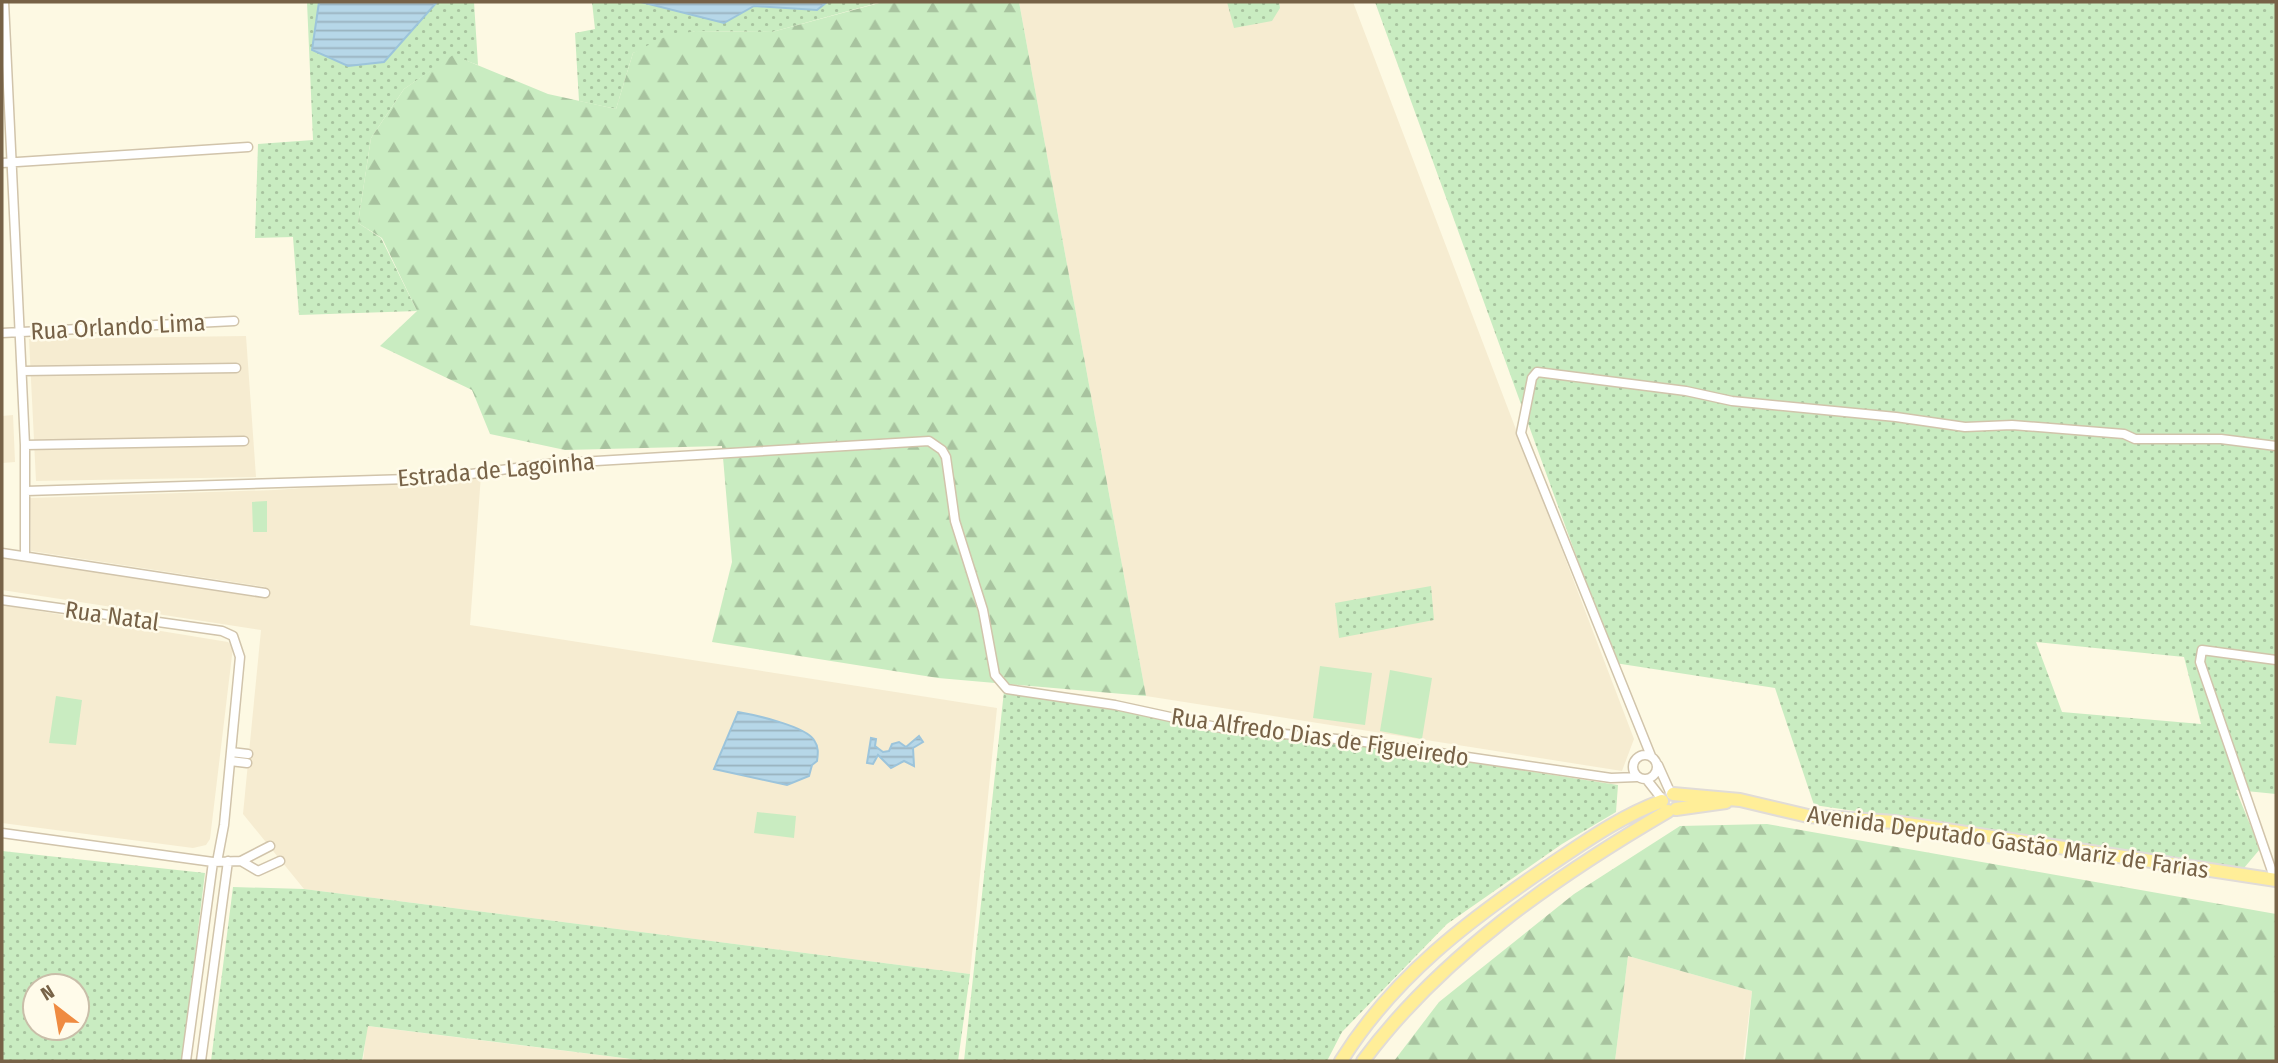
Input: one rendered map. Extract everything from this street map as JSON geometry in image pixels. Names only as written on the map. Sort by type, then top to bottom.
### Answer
[{"type":"main road","name":"Avenida Deputado Gastão Mariz de Farias","points":[[1669,802],[1741,800],[1808,816],[1894,822],[2276,880]]},
{"type":"main road","points":[[1341,1061],[1354,1040],[1402,983],[1445,942],[1497,900],[1604,829],[1669,802]]},
{"type":"main road","points":[[1363,1061],[1410,1003],[1439,976],[1580,864],[1669,802]]},
{"type":"street","points":[[4,2],[6,162],[21,332],[26,491],[25,556]]},
{"type":"street","points":[[6,162],[248,147]]},
{"type":"street","name":"Rua Orlando Lima","points":[[2,333],[234,321]]},
{"type":"street","points":[[22,371],[236,368]]},
{"type":"street","points":[[1669,802],[1521,433],[1532,378],[1538,372],[1686,391],[1732,401],[1896,417],[1965,427],[2012,425],[2123,434],[2135,439],[2221,439],[2276,446]]},
{"type":"street","name":"Estrada de Lagoinha","points":[[26,491],[441,478],[492,474],[546,464],[923,440],[942,450],[948,469]]},
{"type":"street","points":[[25,445],[244,441]]},
{"type":"street","name":"Rua Alfredo Dias de Figueiredo","points":[[948,469],[955,521],[993,650],[995,676],[1007,689],[1115,705],[1221,728],[1301,733],[1611,778],[1637,777]]},
{"type":"street","points":[[2,553],[265,593]]},
{"type":"street","name":"Rua Natal","points":[[2,600],[222,631],[233,636],[240,657],[231,757]]},
{"type":"street","points":[[2276,660],[2202,650],[2201,669],[2276,880]]},
{"type":"street","points":[[186,1061],[231,757],[247,759]]},
{"type":"street","points":[[1654,760],[1636,758],[1632,768],[1637,777],[1647,780],[1669,802]]},
{"type":"street","points":[[1647,780],[1656,774],[1654,760]]},
{"type":"street","points":[[2,833],[143,855],[215,862],[241,861],[270,846]]},
{"type":"street","points":[[201,1061],[228,861]]},
{"type":"street","points":[[241,861],[258,871],[280,861]]},
{"type":"shaded area","points":[[1019,2],[1353,2],[1634,739],[1622,771],[1146,696]]},
{"type":"shaded area","points":[[246,336],[256,477],[36,481],[29,339]]},
{"type":"shaded area","points":[[13,415],[15,462],[2,463],[2,416]]},
{"type":"shaded area","points":[[481,475],[470,625],[997,708],[970,974],[304,889],[243,814],[261,630],[2,590],[2,557],[265,597],[265,587],[31,551],[30,498],[275,490]]},
{"type":"shaded area","points":[[2,605],[228,642],[233,647],[210,839],[206,845],[193,848],[2,823]]},
{"type":"shaded area","points":[[1628,956],[1752,991],[1743,1061],[1615,1061]]},
{"type":"shaded area","points":[[367,1026],[647,1061],[363,1061]]},
{"type":"green space","points":[[307,2],[319,2],[312,50],[384,62],[437,2],[474,2],[478,65],[453,56],[404,89],[371,138],[358,223],[381,238],[417,311],[299,315],[293,237],[255,238],[258,144],[313,140]]},
{"type":"green space","points":[[592,2],[641,2],[724,23],[754,6],[816,10],[827,2],[881,2],[772,32],[695,31],[633,53],[616,109],[579,101],[575,33],[595,29]]},
{"type":"green space","points":[[883,2],[1019,2],[1146,696],[938,678],[712,642],[732,562],[722,446],[565,450],[490,434],[472,390],[380,346],[417,311],[382,238],[358,223],[371,138],[404,89],[453,55],[548,94],[616,109],[633,53],[662,38],[695,31],[772,32]]},
{"type":"green space","points":[[1227,2],[1279,2],[1280,8],[1272,21],[1234,28]]},
{"type":"green space","points":[[1375,2],[2276,2],[2276,794],[2236,790],[2260,849],[2244,868],[1814,805],[1775,688],[1615,663]],"holes":[[[2036,642],[2184,657],[2201,724],[2062,712]]]},
{"type":"green space","points":[[267,501],[267,532],[253,532],[252,502]]},
{"type":"green space","points":[[1431,586],[1434,620],[1339,638],[1335,603]]},
{"type":"green space","points":[[1320,666],[1372,673],[1365,725],[1313,718]]},
{"type":"green space","points":[[1390,670],[1432,678],[1422,739],[1380,731]]},
{"type":"green space","points":[[1004,691],[1618,785],[1616,812],[1562,844],[1447,924],[1342,1032],[1327,1061],[964,1061]]},
{"type":"green space","points":[[56,696],[82,700],[76,745],[49,743]]},
{"type":"green space","points":[[757,812],[796,816],[794,838],[754,833]]},
{"type":"green space","points":[[1767,824],[2276,914],[2276,1061],[1745,1061],[1752,991],[1628,956],[1615,1061],[1394,1061],[1439,1002],[1574,894],[1680,826]]},
{"type":"green space","points":[[2,851],[205,873],[182,1061],[2,1061]]},
{"type":"green space","points":[[233,887],[304,889],[970,974],[958,1061],[647,1061],[368,1026],[362,1061],[211,1061]]},
{"type":"water","points":[[319,2],[437,2],[384,62],[348,66],[312,50]]},
{"type":"water","points":[[641,2],[827,2],[817,10],[754,6],[724,23]]},
{"type":"water","points":[[738,712],[779,722],[809,735],[816,743],[818,753],[809,776],[787,785],[714,769]]},
{"type":"water","points":[[919,736],[923,742],[913,748],[914,766],[904,761],[891,768],[878,755],[873,764],[867,763],[871,738],[876,739],[875,746],[883,752],[889,751],[892,744],[899,742],[906,747]]}]
